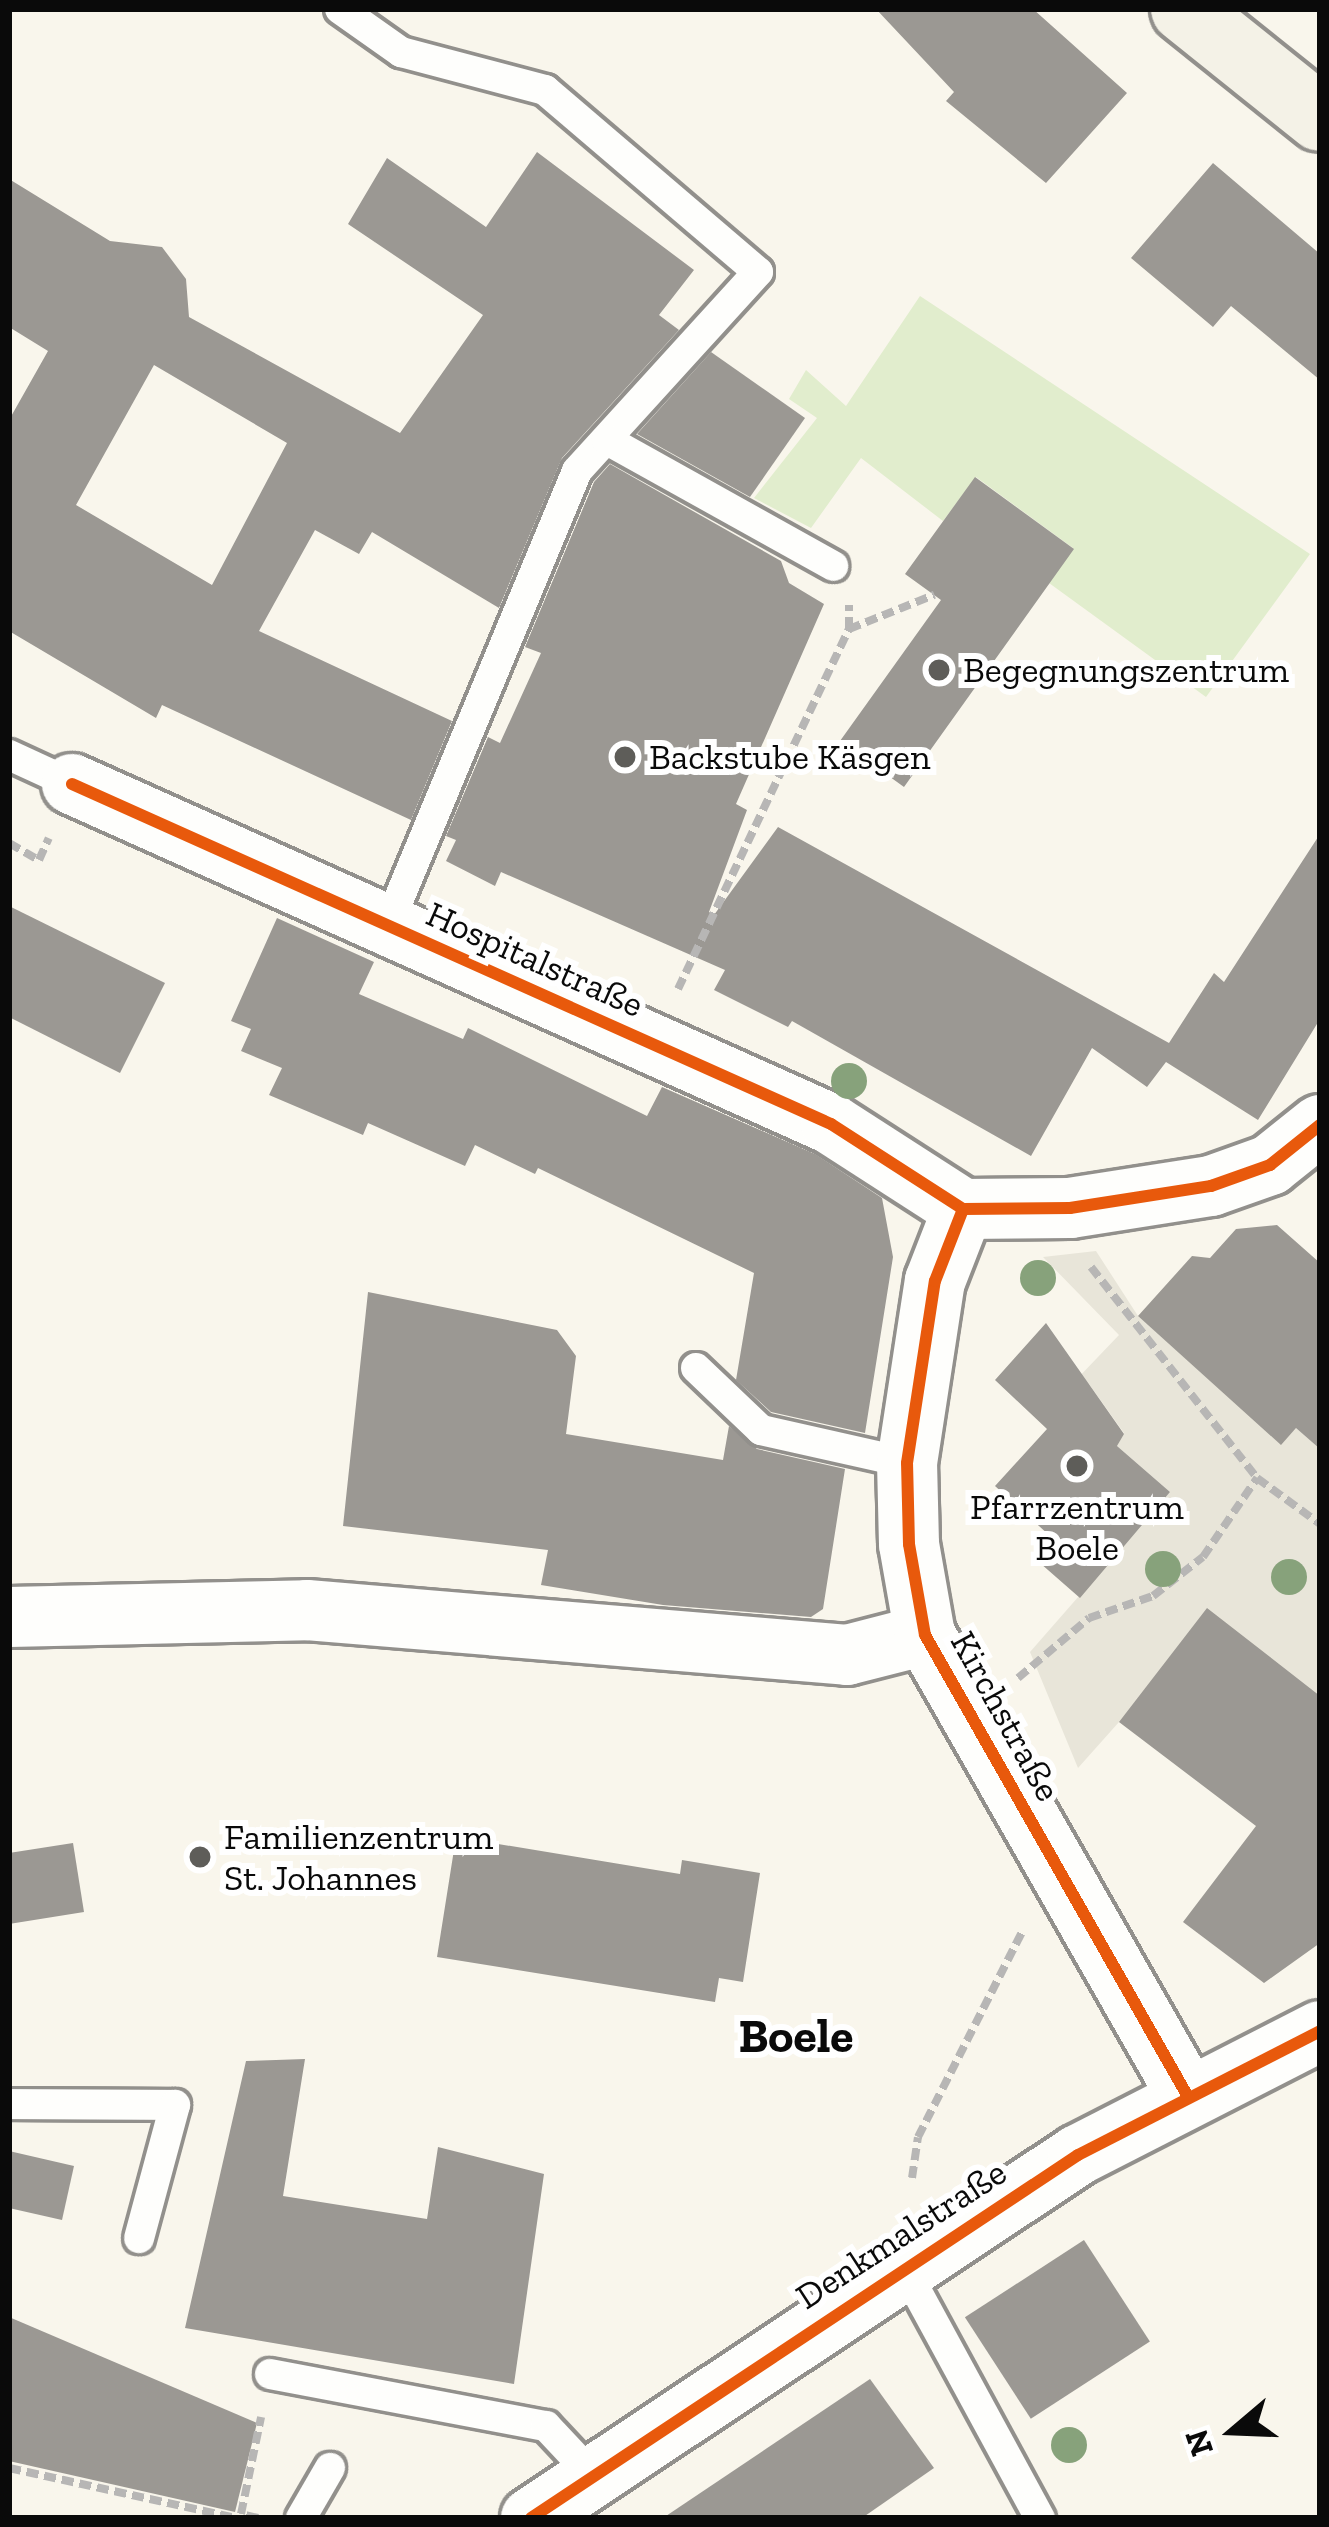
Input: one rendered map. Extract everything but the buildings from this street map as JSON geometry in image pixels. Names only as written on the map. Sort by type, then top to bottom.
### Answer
[{"type":"street","points":[[1184,9],[1320,118]]},
{"type":"street","name":"Hospitalstraße","points":[[72,784],[831,1124],[963,1208]]},
{"type":"street","points":[[963,1208],[1070,1208],[1210,1186],[1270,1165],[1320,1125]]},
{"type":"street","name":"Kirchstraße","points":[[963,1208],[935,1281],[907,1463],[909,1544],[925,1635],[1186,2095]]},
{"type":"street","name":"Kirchstraße","points":[[9,1617],[307,1610],[847,1655],[925,1635]]},
{"type":"street","name":"Denkmalstraße","points":[[531,2518],[903,2266],[1186,2095],[1310,2053]]},
{"type":"lane","points":[[340,9],[401,52],[545,90],[758,272],[577,472],[388,926]]},
{"type":"lane","points":[[607,440],[833,566]]},
{"type":"lane","name":"Hospitalstraße","points":[[9,754],[72,784]]},
{"type":"lane","points":[[696,1368],[761,1430],[907,1463]]},
{"type":"lane","points":[[9,2104],[175,2105],[140,2238]]},
{"type":"lane","points":[[903,2266],[1040,2518]]},
{"type":"lane","points":[[270,2374],[546,2426],[592,2476]]},
{"type":"lane","points":[[301,2518],[330,2468]]},
{"type":"path","points":[[692,959],[850,629],[833,566]]},
{"type":"path","points":[[850,629],[934,595]]},
{"type":"path","points":[[1078,1250],[1257,1478],[1320,1524]]},
{"type":"path","points":[[1034,1670],[1089,1618],[1154,1596],[1203,1557],[1257,1478]]},
{"type":"path","points":[[912,2178],[918,2137],[1034,1909],[1065,1887]]},
{"type":"path","points":[[238,2517],[270,2374]]},
{"type":"path","points":[[9,2468],[259,2518]]},
{"type":"green space","points":[[920,296],[1310,554],[1206,697],[1049,583],[1073,548],[976,477],[943,521],[861,458],[811,528],[754,498],[817,418],[789,399],[806,370],[846,406]]},
{"type":"shaded area","points":[[1096,1251],[1138,1316],[1281,1444],[1296,1428],[1320,1449],[1320,1696],[1119,1722],[1078,1768],[1030,1652],[1170,1492],[1117,1446],[1124,1433],[1089,1384],[1075,1381],[1119,1335],[1043,1257]]},
{"type":"cycle path","points":[[72,784],[831,1124],[963,1209]]},
{"type":"cycle path","points":[[1187,2095],[925,1635],[909,1544],[907,1463],[935,1281],[963,1209],[1070,1208],[1211,1186],[1270,1165],[1320,1125]]},
{"type":"cycle path","points":[[531,2518],[1078,2155],[1320,2031]]},
{"type":"place","name":"Begegnungszentrum","points":[[939,670]]},
{"type":"place","name":"Backstube Käsgen","points":[[625,757]]},
{"type":"place","name":"Pfarrzentrum Boele","points":[[1077,1466]]},
{"type":"place","name":"Familienzentrum St. Johannes","points":[[200,1857]]},
{"type":"district","name":"Boele","points":[[796,2036]]}]
